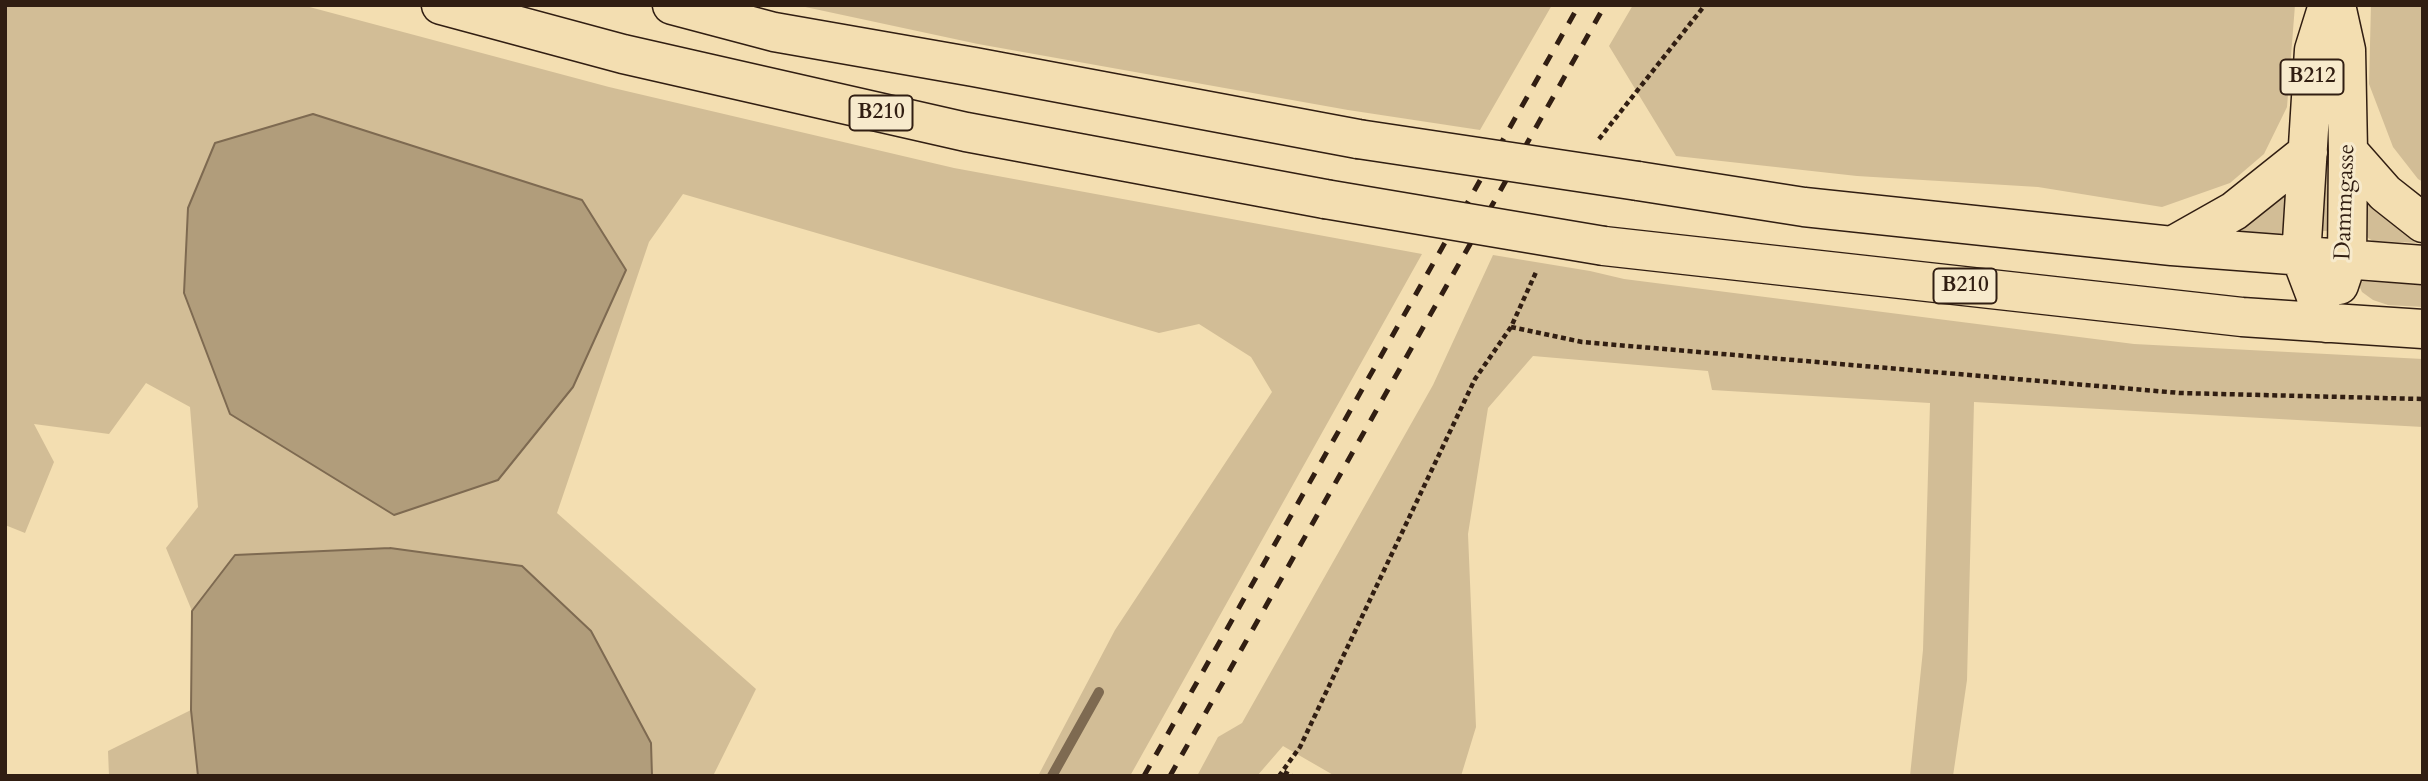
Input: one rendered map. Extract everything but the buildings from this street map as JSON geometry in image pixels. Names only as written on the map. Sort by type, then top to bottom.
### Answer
[{"type":"main road","name":"B210","points":[[441,5],[623,54],[966,132],[1325,199],[1604,246],[2242,317],[2423,329]]},
{"type":"main road","points":[[672,5],[775,32],[1358,139],[1804,207],[2172,246],[2423,265]]},
{"type":"main road","name":"Dammgasse","points":[[2326,323],[2301,257],[2314,50],[2328,5]]},
{"type":"main road","name":"Dammgasse","points":[[2326,323],[2347,261],[2346,50],[2336,5]]},
{"type":"main road","points":[[2348,151],[2385,193],[2423,223]]},
{"type":"main road","points":[[2172,246],[2234,211],[2308,152]]},
{"type":"path","points":[[1292,776],[1282,774],[1300,747],[1475,379],[1511,327],[1582,342],[2180,393],[2423,399]]},
{"type":"shaded area","points":[[5,5],[302,5],[609,87],[954,168],[1422,254],[1130,776],[1038,776],[1115,630],[1272,392],[1251,357],[1199,324],[1159,333],[683,194],[649,242],[557,513],[756,689],[713,776],[652,776],[651,743],[235,555],[192,611],[166,548],[198,507],[190,407],[146,383],[109,434],[34,424],[54,462],[25,533],[5,525]]},
{"type":"shaded area","points":[[796,5],[1552,5],[1480,130],[1348,110],[978,44]]},
{"type":"shaded area","points":[[1633,5],[2295,5],[2287,107],[2264,154],[2230,183],[2162,207],[2038,187],[1857,176],[1676,156],[1609,46]]},
{"type":"shaded area","points":[[2371,5],[2423,5],[2423,182],[2393,147],[2369,84]]},
{"type":"shaded area","points":[[313,114],[582,200],[626,270],[573,387],[498,480],[394,515],[230,414],[184,293],[188,208],[215,143]]},
{"type":"shaded area","points":[[2323,133],[2331,133],[2331,213],[2328,231],[2318,231]]},
{"type":"shaded area","points":[[2288,191],[2287,231],[2278,235],[2230,231]]},
{"type":"shaded area","points":[[2365,198],[2423,241],[2373,241],[2365,236]]},
{"type":"shaded area","points":[[1493,255],[1624,279],[2134,344],[2423,359],[2423,427],[1974,402],[1967,680],[1953,776],[1910,776],[1923,650],[1930,403],[1712,390],[1708,371],[1533,356],[1488,408],[1468,534],[1476,727],[1461,776],[1335,776],[1283,746],[1257,776],[1197,776],[1218,737],[1242,723],[1433,385]]},
{"type":"shaded area","points":[[2357,281],[2423,285],[2423,307],[2388,305],[2373,300],[2362,292]]},
{"type":"shaded area","points":[[390,548],[522,566],[591,631],[651,743],[652,776],[198,776],[191,710],[192,611],[235,555]]},
{"type":"shaded area","points":[[191,710],[198,776],[109,776],[108,751]]},
{"type":"waterway","points":[[1052,776],[1099,692]]},
{"type":"railway","points":[[1144,776],[1579,5]]},
{"type":"railway","points":[[1170,776],[1605,5]]}]
